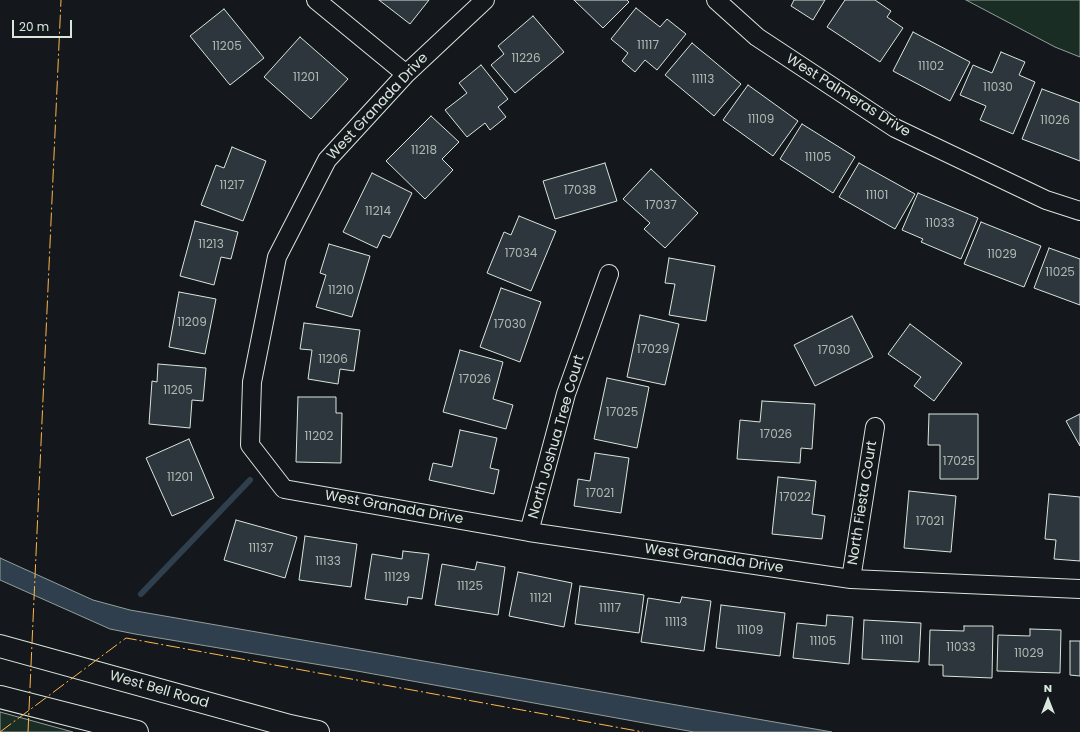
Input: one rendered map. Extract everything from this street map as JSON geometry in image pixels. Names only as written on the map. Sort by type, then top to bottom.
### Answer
[{"type":"main road","name":"West Bell Road","points":[[0,646],[261,718],[318,732]]},
{"type":"main road","points":[[0,697],[137,732]]},
{"type":"street","points":[[316,0],[406,74]]},
{"type":"street","name":"West Granada Drive","points":[[485,0],[406,74],[327,160],[277,257],[252,382],[250,445],[284,489],[529,532],[851,579],[1080,589]]},
{"type":"street","name":"West Palmeras Drive","points":[[716,0],[757,37],[895,128],[1046,200],[1080,211]]},
{"type":"street","name":"North Joshua Tree Court","points":[[529,532],[566,394],[609,274]]},
{"type":"street","name":"North Fiesta Court","points":[[851,579],[875,427]]},
{"type":"green space","points":[[966,0],[1080,0],[1080,57],[1055,47]]},
{"type":"green space","points":[[0,712],[73,732],[0,732]]},
{"type":"water","points":[[0,558],[93,600],[130,610],[832,732],[694,732],[357,671],[110,629],[0,580]]},
{"type":"building","points":[[379,0],[429,0],[410,24]]},
{"type":"building","points":[[574,0],[627,0],[629,2],[603,28]]},
{"type":"building","points":[[794,0],[825,0],[813,20],[791,6]]},
{"type":"building","points":[[845,0],[875,0],[891,11],[887,17],[903,28],[880,62],[827,27]]},
{"type":"building","points":[[636,8],[660,27],[667,19],[686,34],[657,70],[645,60],[635,72],[622,61],[628,53],[611,39]]},
{"type":"building","points":[[224,9],[264,58],[230,85],[190,36]]},
{"type":"building","points":[[533,16],[564,52],[515,93],[491,65],[504,54],[498,46]]},
{"type":"building","points":[[913,32],[970,62],[950,101],[893,71]]},
{"type":"building","points":[[300,37],[348,79],[311,119],[264,77]]},
{"type":"building","points":[[692,43],[741,84],[714,116],[665,75]]},
{"type":"building","points":[[1001,52],[1025,62],[1019,75],[1035,82],[1013,134],[980,120],[986,106],[960,95],[973,65],[992,73]]},
{"type":"building","points":[[481,65],[508,99],[498,107],[506,117],[490,130],[485,123],[467,137],[445,110],[467,93],[459,83]]},
{"type":"building","points":[[748,85],[798,121],[773,156],[723,120]]},
{"type":"building","points":[[1042,89],[1080,103],[1080,161],[1022,139]]},
{"type":"building","points":[[431,116],[459,142],[442,159],[453,170],[425,199],[386,161]]},
{"type":"building","points":[[802,124],[855,157],[833,193],[780,159]]},
{"type":"building","points":[[232,147],[266,161],[243,221],[201,205],[216,165],[224,168]]},
{"type":"building","points":[[605,163],[617,201],[555,219],[543,181]]},
{"type":"building","points":[[859,163],[915,194],[895,229],[839,197]]},
{"type":"building","points":[[651,169],[698,213],[665,248],[644,229],[650,223],[623,199]]},
{"type":"building","points":[[372,173],[412,193],[390,238],[383,235],[377,248],[343,232]]},
{"type":"building","points":[[918,193],[978,218],[961,259],[921,242],[923,239],[902,230]]},
{"type":"building","points":[[519,216],[556,231],[531,291],[487,273],[504,232],[511,235]]},
{"type":"building","points":[[195,221],[238,232],[231,259],[221,257],[214,285],[180,276]]},
{"type":"building","points":[[981,222],[1041,246],[1024,287],[964,264]]},
{"type":"building","points":[[329,244],[370,256],[352,317],[316,307],[326,275],[320,273]]},
{"type":"building","points":[[1049,248],[1080,259],[1080,305],[1034,288]]},
{"type":"building","points":[[669,258],[715,266],[706,321],[669,315],[675,284],[665,283]]},
{"type":"building","points":[[501,288],[541,302],[520,362],[480,347]]},
{"type":"building","points":[[179,292],[216,299],[205,354],[169,347]]},
{"type":"building","points":[[640,315],[679,324],[665,385],[627,377]]},
{"type":"building","points":[[852,316],[873,357],[815,386],[794,345]]},
{"type":"building","points":[[304,323],[360,330],[354,371],[340,369],[338,384],[308,379],[312,350],[300,349]]},
{"type":"building","points":[[910,324],[962,363],[934,401],[914,386],[921,377],[888,354]]},
{"type":"building","points":[[460,350],[503,362],[493,399],[513,405],[506,429],[443,412]]},
{"type":"building","points":[[158,364],[206,368],[203,401],[192,400],[190,428],[149,424],[152,381],[157,382]]},
{"type":"building","points":[[607,378],[649,387],[637,448],[594,439]]},
{"type":"building","points":[[298,397],[336,397],[336,413],[342,413],[341,463],[296,462]]},
{"type":"building","points":[[762,401],[815,404],[812,449],[801,448],[800,463],[737,459],[740,420],[760,422]]},
{"type":"building","points":[[929,414],[978,414],[978,479],[940,479],[940,445],[928,445]]},
{"type":"building","points":[[1080,414],[1080,446],[1066,421]]},
{"type":"building","points":[[460,430],[497,438],[490,468],[499,470],[494,494],[429,480],[433,463],[452,467]]},
{"type":"building","points":[[189,439],[214,498],[172,516],[146,458]]},
{"type":"building","points":[[595,453],[629,458],[621,513],[574,506],[578,479],[590,481]]},
{"type":"building","points":[[778,477],[816,481],[812,514],[825,516],[822,539],[772,534]]},
{"type":"building","points":[[909,491],[956,496],[951,552],[904,548]]},
{"type":"building","points":[[1049,494],[1080,497],[1080,561],[1054,559],[1056,540],[1045,539]]},
{"type":"building","points":[[236,520],[297,537],[285,578],[224,560]]},
{"type":"building","points":[[305,536],[357,544],[351,587],[299,580]]},
{"type":"building","points":[[403,551],[429,554],[422,599],[408,597],[407,605],[365,599],[372,554],[402,559]]},
{"type":"building","points":[[477,562],[505,567],[498,615],[435,605],[442,564],[475,570]]},
{"type":"building","points":[[518,572],[572,583],[564,627],[509,616]]},
{"type":"building","points":[[580,586],[644,595],[639,633],[575,624]]},
{"type":"building","points":[[682,597],[711,601],[704,651],[641,642],[648,598],[680,603]]},
{"type":"building","points":[[721,605],[785,613],[780,656],[716,648]]},
{"type":"building","points":[[827,615],[853,617],[849,664],[793,658],[797,623],[826,626]]},
{"type":"building","points":[[864,620],[921,623],[919,662],[862,659]]},
{"type":"building","points":[[964,626],[993,626],[992,678],[943,676],[943,665],[929,665],[930,630],[964,631]]},
{"type":"building","points":[[1030,629],[1061,630],[1060,673],[997,671],[998,635],[1030,636]]},
{"type":"building","points":[[1070,641],[1080,641],[1080,676],[1070,675]]},
{"type":"waterway","points":[[141,594],[250,480]]},
{"type":"power","points":[[28,732],[61,0]]},
{"type":"power","points":[[0,732],[126,638],[643,732]]}]
